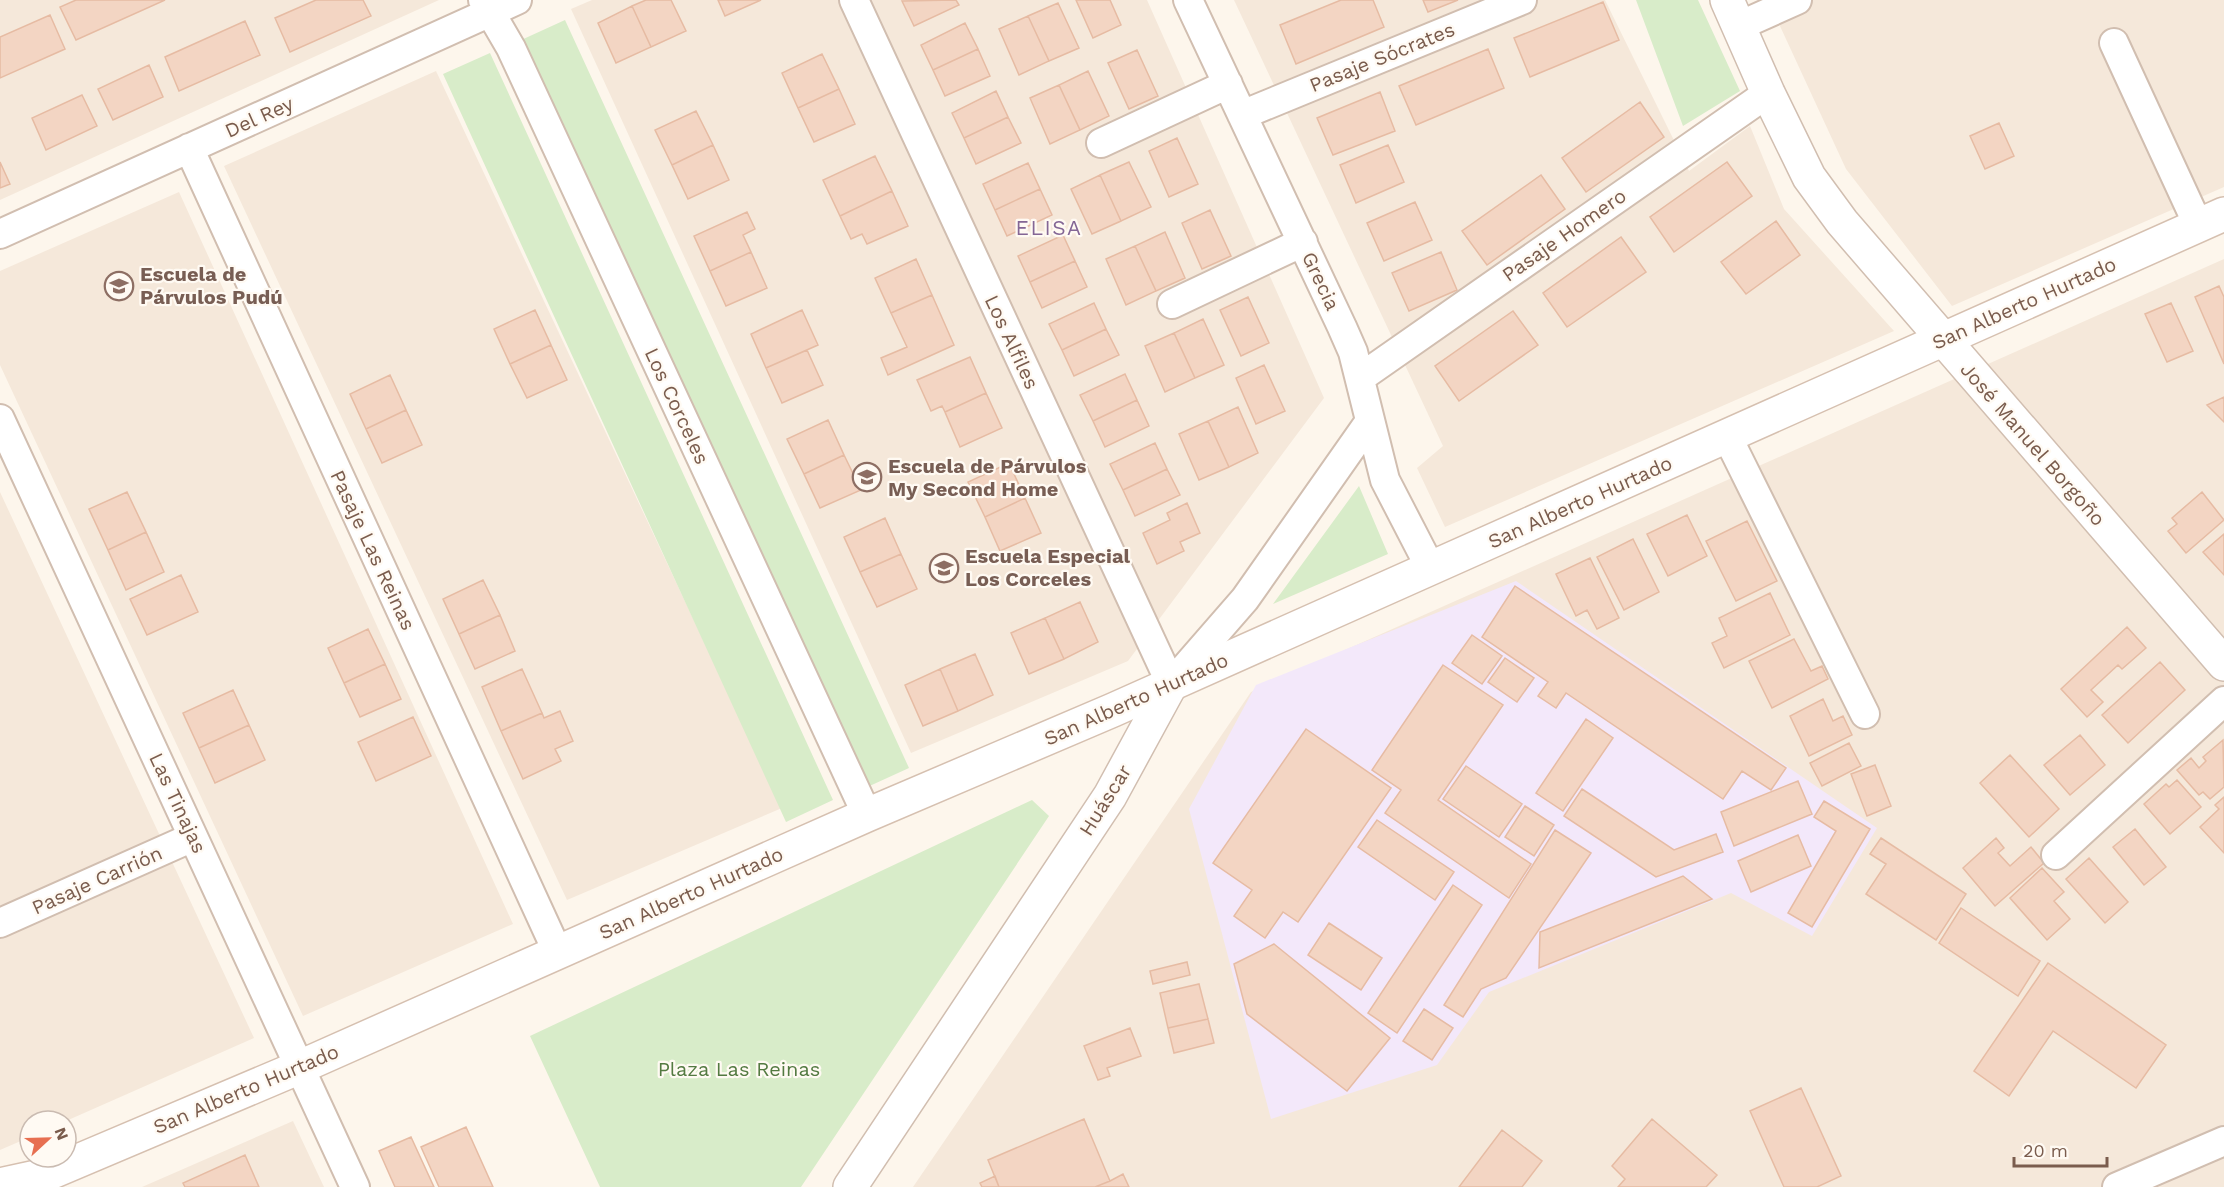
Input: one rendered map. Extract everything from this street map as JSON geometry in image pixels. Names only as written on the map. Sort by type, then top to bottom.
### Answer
[{"type":"main road","name":"José Manuel Borgoño","points":[[1733,13],[1768,93],[1809,177],[1842,222],[2224,664]]},
{"type":"main road","name":"San Alberto Hurtado","points":[[0,1185],[38,1181],[300,1067],[557,951],[1171,684],[2211,220]]},
{"type":"main road","name":"Huáscar","points":[[849,1187],[1110,796],[1171,684]]},
{"type":"street","name":"Del Rey","points":[[0,234],[189,148],[486,6],[517,0]]},
{"type":"street","name":"Los Alfiles","points":[[854,0],[1171,684]]},
{"type":"street","name":"Grecia","points":[[1188,0],[1346,335],[1360,378],[1380,465],[1391,493],[1431,568]]},
{"type":"street","name":"Pasaje Sócrates","points":[[1242,115],[1522,0]]},
{"type":"street","points":[[1733,13],[1797,0]]},
{"type":"street","name":"Los Corceles","points":[[486,6],[507,41],[867,815]]},
{"type":"street","points":[[2114,43],[2211,220]]},
{"type":"street","points":[[1101,143],[1228,84]]},
{"type":"street","name":"Pasaje Homero","points":[[1360,378],[1768,93]]},
{"type":"street","name":"Pasaje Las Reinas","points":[[189,148],[557,951]]},
{"type":"street","points":[[1172,304],[1303,242]]},
{"type":"street","name":"Las Tinajas","points":[[0,419],[355,1187]]},
{"type":"street","name":"Huáscar","points":[[1171,684],[1245,599],[1370,421]]},
{"type":"street","points":[[1727,436],[1865,714]]},
{"type":"street","points":[[2056,855],[2224,701]]},
{"type":"street","name":"Pasaje Carrión","points":[[0,923],[193,837]]},
{"type":"street","points":[[2117,1187],[2224,1141]]},
{"type":"shaded area","points":[[0,0],[439,0],[0,200]]},
{"type":"shaded area","points":[[592,0],[1147,0],[1324,398],[1128,661],[911,753],[571,9]]},
{"type":"shaded area","points":[[1234,0],[1605,0],[1689,171],[1750,126],[1784,209],[1894,331],[1445,527],[1417,468],[1443,446]]},
{"type":"shaded area","points":[[1768,0],[2224,0],[2224,187],[1952,306],[1846,169]]},
{"type":"shaded area","points":[[436,71],[782,808],[567,900],[224,166]]},
{"type":"shaded area","points":[[179,192],[513,924],[303,1016],[0,365],[0,271]]},
{"type":"shaded area","points":[[2224,259],[2224,1187],[913,1187],[1251,692]]},
{"type":"shaded area","points":[[0,492],[254,1038],[78,1116],[78,1109],[18,1109],[18,1142],[0,1150]]},
{"type":"shaded area","points":[[1516,581],[1877,828],[1812,936],[1731,893],[1489,992],[1437,1065],[1271,1119],[1189,809],[1256,685]]},
{"type":"shaded area","points":[[293,1121],[324,1187],[142,1187]]},
{"type":"green space","points":[[1636,0],[1698,0],[1740,91],[1683,126]]},
{"type":"green space","points":[[565,20],[909,768],[863,789],[519,41]]},
{"type":"green space","points":[[490,53],[833,800],[786,822],[443,74]]},
{"type":"green space","points":[[1359,486],[1388,554],[1273,604]]},
{"type":"green space","name":"Plaza Las Reinas","points":[[1032,800],[1049,816],[801,1187],[600,1187],[530,1036]]},
{"type":"building","points":[[76,0],[165,0],[76,40],[60,7]]},
{"type":"building","points":[[316,0],[363,0],[371,16],[290,52],[275,18]]},
{"type":"building","points":[[646,0],[671,0],[686,31],[651,47],[632,6]]},
{"type":"building","points":[[718,0],[761,0],[725,16]]},
{"type":"building","points":[[956,0],[959,5],[914,26],[902,1]]},
{"type":"building","points":[[1076,0],[1110,0],[1121,25],[1093,38]]},
{"type":"building","points":[[1341,0],[1373,0],[1384,27],[1296,64],[1280,25]]},
{"type":"building","points":[[1423,0],[1458,0],[1428,12]]},
{"type":"building","points":[[1603,2],[1619,40],[1530,77],[1514,38]]},
{"type":"building","points":[[1058,3],[1079,48],[1049,61],[1028,16]]},
{"type":"building","points":[[632,6],[651,47],[616,63],[598,23]]},
{"type":"building","points":[[50,15],[65,49],[0,78],[0,37]]},
{"type":"building","points":[[1028,16],[1049,61],[1019,75],[999,29]]},
{"type":"building","points":[[245,21],[260,55],[179,91],[165,57]]},
{"type":"building","points":[[965,23],[978,49],[933,70],[921,45]]},
{"type":"building","points":[[978,49],[990,76],[945,96],[933,70]]},
{"type":"building","points":[[1488,49],[1504,88],[1416,125],[1399,86]]},
{"type":"building","points":[[1137,50],[1158,96],[1129,109],[1108,63]]},
{"type":"building","points":[[822,54],[839,89],[798,108],[782,73]]},
{"type":"building","points":[[149,65],[163,97],[113,120],[98,89]]},
{"type":"building","points":[[1088,71],[1109,116],[1080,130],[1059,85]]},
{"type":"building","points":[[1059,85],[1080,130],[1050,144],[1030,98]]},
{"type":"building","points":[[839,89],[855,124],[814,142],[798,108]]},
{"type":"building","points":[[996,91],[1008,117],[964,138],[952,113]]},
{"type":"building","points":[[1380,92],[1395,131],[1333,155],[1317,118]]},
{"type":"building","points":[[82,95],[97,126],[46,150],[32,118]]},
{"type":"building","points":[[1640,102],[1664,137],[1586,192],[1562,158]]},
{"type":"building","points":[[696,111],[713,145],[672,165],[655,130]]},
{"type":"building","points":[[1008,117],[1021,143],[976,164],[964,138]]},
{"type":"building","points":[[1999,123],[2014,156],[1985,169],[1970,136]]},
{"type":"building","points":[[1177,138],[1198,184],[1169,197],[1149,151]]},
{"type":"building","points":[[713,145],[729,180],[688,199],[672,165]]},
{"type":"building","points":[[1388,145],[1404,182],[1356,203],[1340,165]]},
{"type":"building","points":[[875,156],[892,191],[840,216],[823,180]]},
{"type":"building","points":[[0,162],[10,184],[0,188]]},
{"type":"building","points":[[1129,162],[1151,207],[1121,221],[1100,175]]},
{"type":"building","points":[[1727,162],[1752,196],[1674,252],[1650,217]]},
{"type":"building","points":[[1028,163],[1040,189],[995,210],[983,184]]},
{"type":"building","points":[[1100,175],[1121,221],[1092,234],[1071,189]]},
{"type":"building","points":[[1541,175],[1565,209],[1487,265],[1462,231]]},
{"type":"building","points":[[1040,189],[1052,215],[1007,236],[995,210]]},
{"type":"building","points":[[892,191],[908,226],[867,244],[862,234],[851,239],[840,216]]},
{"type":"building","points":[[1415,202],[1432,240],[1384,261],[1367,223]]},
{"type":"building","points":[[1210,210],[1231,256],[1202,269],[1182,223]]},
{"type":"building","points":[[747,212],[755,229],[743,235],[751,252],[710,271],[694,236]]},
{"type":"building","points":[[1776,221],[1800,255],[1746,294],[1721,262]]},
{"type":"building","points":[[1165,232],[1185,278],[1156,291],[1135,246]]},
{"type":"building","points":[[1063,235],[1075,261],[1030,282],[1018,256]]},
{"type":"building","points":[[1621,237],[1646,272],[1567,327],[1543,293]]},
{"type":"building","points":[[1135,246],[1156,291],[1126,305],[1106,259]]},
{"type":"building","points":[[751,252],[767,288],[726,306],[710,271]]},
{"type":"building","points":[[1441,252],[1457,290],[1409,311],[1392,273]]},
{"type":"building","points":[[916,259],[932,295],[891,313],[875,278]]},
{"type":"building","points":[[1075,261],[1087,287],[1042,308],[1030,282]]},
{"type":"building","points":[[2219,286],[2224,297],[2224,364],[2195,297]]},
{"type":"building","points":[[932,295],[954,345],[888,375],[881,358],[907,347],[891,313]]},
{"type":"building","points":[[1248,297],[1269,343],[1241,356],[1220,310]]},
{"type":"building","points":[[1094,303],[1106,329],[1062,350],[1049,324]]},
{"type":"building","points":[[2171,303],[2193,351],[2167,362],[2145,314]]},
{"type":"building","points":[[535,310],[551,345],[510,364],[494,329]]},
{"type":"building","points":[[802,310],[818,345],[766,368],[751,334]]},
{"type":"building","points":[[1513,311],[1538,345],[1459,401],[1435,366]]},
{"type":"building","points":[[1203,319],[1224,365],[1195,378],[1174,333]]},
{"type":"building","points":[[1106,329],[1119,355],[1074,376],[1062,350]]},
{"type":"building","points":[[1174,333],[1195,378],[1165,392],[1145,346]]},
{"type":"building","points":[[551,345],[567,380],[527,398],[510,364]]},
{"type":"building","points":[[807,350],[823,385],[782,403],[766,368]]},
{"type":"building","points":[[970,357],[986,393],[945,412],[942,406],[931,411],[917,380]]},
{"type":"building","points":[[1264,365],[1285,411],[1256,424],[1236,378]]},
{"type":"building","points":[[1125,374],[1137,400],[1093,421],[1080,395]]},
{"type":"building","points":[[390,375],[406,410],[366,429],[350,394]]},
{"type":"building","points":[[986,393],[1002,428],[960,447],[945,412]]},
{"type":"building","points":[[2224,397],[2224,422],[2207,405]]},
{"type":"building","points":[[1137,400],[1149,426],[1105,447],[1093,421]]},
{"type":"building","points":[[1238,407],[1258,453],[1229,467],[1208,421]]},
{"type":"building","points":[[406,410],[422,445],[382,463],[366,429]]},
{"type":"building","points":[[828,420],[844,455],[804,474],[787,439]]},
{"type":"building","points":[[1208,421],[1229,467],[1199,480],[1179,434]]},
{"type":"building","points":[[1155,443],[1167,469],[1123,490],[1110,464]]},
{"type":"building","points":[[844,455],[861,490],[820,508],[804,474]]},
{"type":"building","points":[[1009,463],[1025,498],[985,517],[968,482]]},
{"type":"building","points":[[1167,469],[1180,495],[1135,516],[1123,490]]},
{"type":"building","points":[[127,492],[146,532],[108,550],[89,509]]},
{"type":"building","points":[[2202,492],[2224,520],[2186,553],[2168,531],[2177,524],[2172,518]]},
{"type":"building","points":[[1025,498],[1041,533],[1000,551],[985,517]]},
{"type":"building","points":[[1187,503],[1200,533],[1180,542],[1184,551],[1157,564],[1143,533],[1170,520],[1167,513]]},
{"type":"building","points":[[1687,515],[1707,556],[1668,576],[1647,534]]},
{"type":"building","points":[[885,518],[901,554],[860,572],[844,537]]},
{"type":"building","points":[[1747,521],[1777,581],[1736,601],[1706,541]]},
{"type":"building","points":[[146,532],[164,572],[126,590],[108,550]]},
{"type":"building","points":[[2224,534],[2224,575],[2203,552]]},
{"type":"building","points":[[1633,539],[1659,592],[1624,610],[1597,557]]},
{"type":"building","points":[[901,554],[917,589],[877,607],[860,572]]},
{"type":"building","points":[[1590,558],[1619,618],[1597,629],[1587,610],[1576,616],[1556,574]]},
{"type":"building","points":[[181,575],[198,612],[147,635],[130,599]]},
{"type":"building","points":[[483,580],[500,615],[459,634],[443,599]]},
{"type":"building","points":[[1515,586],[1786,768],[1771,790],[1742,771],[1723,799],[1566,693],[1556,708],[1538,696],[1548,682],[1482,637]]},
{"type":"building","points":[[1770,593],[1790,635],[1724,668],[1712,643],[1727,636],[1719,618]]},
{"type":"building","points":[[1080,602],[1098,642],[1064,659],[1045,618]]},
{"type":"building","points":[[500,615],[515,651],[475,669],[459,634]]},
{"type":"building","points":[[1045,618],[1064,659],[1029,674],[1011,633]]},
{"type":"building","points":[[2127,627],[2146,648],[2122,669],[2118,665],[2091,690],[2103,702],[2087,717],[2061,689]]},
{"type":"building","points":[[368,629],[385,664],[344,683],[328,648]]},
{"type":"building","points":[[1472,635],[1502,656],[1482,684],[1452,663]]},
{"type":"building","points":[[1794,639],[1811,671],[1822,666],[1828,679],[1772,708],[1749,661]]},
{"type":"building","points":[[975,654],[993,695],[958,711],[940,669]]},
{"type":"building","points":[[1505,658],[1534,678],[1517,702],[1488,682]]},
{"type":"building","points":[[2160,662],[2185,690],[2128,743],[2102,715]]},
{"type":"building","points":[[385,664],[401,699],[360,717],[344,683]]},
{"type":"building","points":[[1443,665],[1503,705],[1438,800],[1531,864],[1509,898],[1385,813],[1401,790],[1372,770]]},
{"type":"building","points":[[522,669],[542,713],[501,731],[482,687]]},
{"type":"building","points":[[940,669],[958,711],[923,726],[905,685]]},
{"type":"building","points":[[233,690],[249,725],[199,748],[183,713]]},
{"type":"building","points":[[1823,699],[1833,721],[1843,716],[1852,735],[1809,756],[1790,716]]},
{"type":"building","points":[[560,711],[573,741],[555,749],[561,761],[523,779],[501,731],[542,713],[544,718]]},
{"type":"building","points":[[413,717],[431,756],[376,781],[358,742]]},
{"type":"building","points":[[1586,719],[1613,738],[1563,811],[1536,793]]},
{"type":"building","points":[[249,725],[265,760],[215,783],[199,748]]},
{"type":"building","points":[[1306,729],[1391,788],[1298,922],[1283,912],[1265,938],[1234,916],[1252,890],[1213,863]]},
{"type":"building","points":[[2080,735],[2105,765],[2070,795],[2044,765]]},
{"type":"building","points":[[2223,740],[2224,787],[2210,799],[2203,792],[2199,795],[2177,770],[2191,758],[2199,768],[2206,761],[2203,757]]},
{"type":"building","points":[[1849,743],[1861,766],[1822,786],[1810,763]]},
{"type":"building","points":[[2010,755],[2059,809],[2029,837],[1980,783]]},
{"type":"building","points":[[1875,765],[1891,806],[1867,816],[1851,774]]},
{"type":"building","points":[[1466,766],[1522,804],[1499,837],[1443,799]]},
{"type":"building","points":[[2177,780],[2201,807],[2170,834],[2144,804],[2166,784],[2169,787]]},
{"type":"building","points":[[1798,781],[1812,814],[1734,846],[1721,812]]},
{"type":"building","points":[[1582,789],[1674,850],[1716,834],[1723,852],[1656,877],[1564,816]]},
{"type":"building","points":[[2224,797],[2224,853],[2200,827],[2219,809],[2215,805]]},
{"type":"building","points":[[1824,801],[1870,829],[1812,927],[1788,913],[1836,831],[1814,817]]},
{"type":"building","points":[[1525,806],[1554,825],[1534,856],[1505,837]]},
{"type":"building","points":[[1377,820],[1454,872],[1435,900],[1358,847]]},
{"type":"building","points":[[2135,829],[2166,867],[2144,885],[2113,847]]},
{"type":"building","points":[[1555,830],[1591,853],[1506,978],[1481,989],[1463,1017],[1444,1005]]},
{"type":"building","points":[[1798,835],[1811,866],[1751,892],[1738,861]]},
{"type":"building","points":[[1881,838],[1966,894],[1936,940],[1866,894],[1886,864],[1870,854]]},
{"type":"building","points":[[1996,838],[2004,848],[1998,853],[2010,866],[2031,847],[2044,863],[1995,906],[1963,868]]},
{"type":"building","points":[[2089,858],[2128,902],[2105,923],[2066,879]]},
{"type":"building","points":[[2042,868],[2064,892],[2054,901],[2070,919],[2047,940],[2010,898]]},
{"type":"building","points":[[1683,876],[1712,899],[1539,968],[1540,932]]},
{"type":"building","points":[[1453,885],[1482,905],[1397,1033],[1368,1013]]},
{"type":"building","points":[[1961,908],[2040,961],[2018,996],[1939,943]]},
{"type":"building","points":[[1329,923],[1382,958],[1361,990],[1308,955]]},
{"type":"building","points":[[1274,944],[1390,1038],[1347,1091],[1247,1014],[1234,964]]},
{"type":"building","points":[[1187,962],[1190,975],[1153,984],[1150,971]]},
{"type":"building","points":[[2048,963],[2166,1045],[2136,1088],[2053,1031],[2009,1096],[1974,1071]]},
{"type":"building","points":[[1199,984],[1208,1019],[1168,1028],[1160,993]]},
{"type":"building","points":[[1424,1009],[1453,1028],[1432,1060],[1403,1041]]},
{"type":"building","points":[[1208,1019],[1214,1043],[1174,1053],[1168,1028]]},
{"type":"building","points":[[1130,1028],[1141,1056],[1107,1068],[1110,1076],[1098,1080],[1084,1046]]},
{"type":"building","points":[[1801,1088],[1841,1176],[1817,1187],[1784,1187],[1750,1111]]},
{"type":"building","points":[[1084,1119],[1110,1181],[1095,1187],[999,1187],[988,1160]]},
{"type":"building","points":[[1652,1119],[1717,1175],[1706,1187],[1618,1187],[1625,1179],[1612,1166]]},
{"type":"building","points":[[466,1127],[493,1187],[439,1187],[421,1147]]},
{"type":"building","points":[[1502,1130],[1542,1161],[1522,1187],[1459,1187]]},
{"type":"building","points":[[411,1137],[434,1187],[395,1187],[379,1151]]},
{"type":"building","points":[[245,1155],[259,1187],[185,1187],[183,1183]]},
{"type":"building","points":[[1123,1174],[1129,1187],[1095,1187],[1110,1181]]},
{"type":"building","points":[[995,1176],[999,1187],[982,1187],[980,1183]]},
{"type":"place","name":"Escuela de Párvulos Pudú","points":[[119,286]]},
{"type":"place","name":"Escuela de Párvulos My Second Home","points":[[867,477]]},
{"type":"place","name":"Escuela Especial Los Corceles","points":[[944,568]]},
{"type":"district","name":"ELISA","points":[[1049,227]]}]
